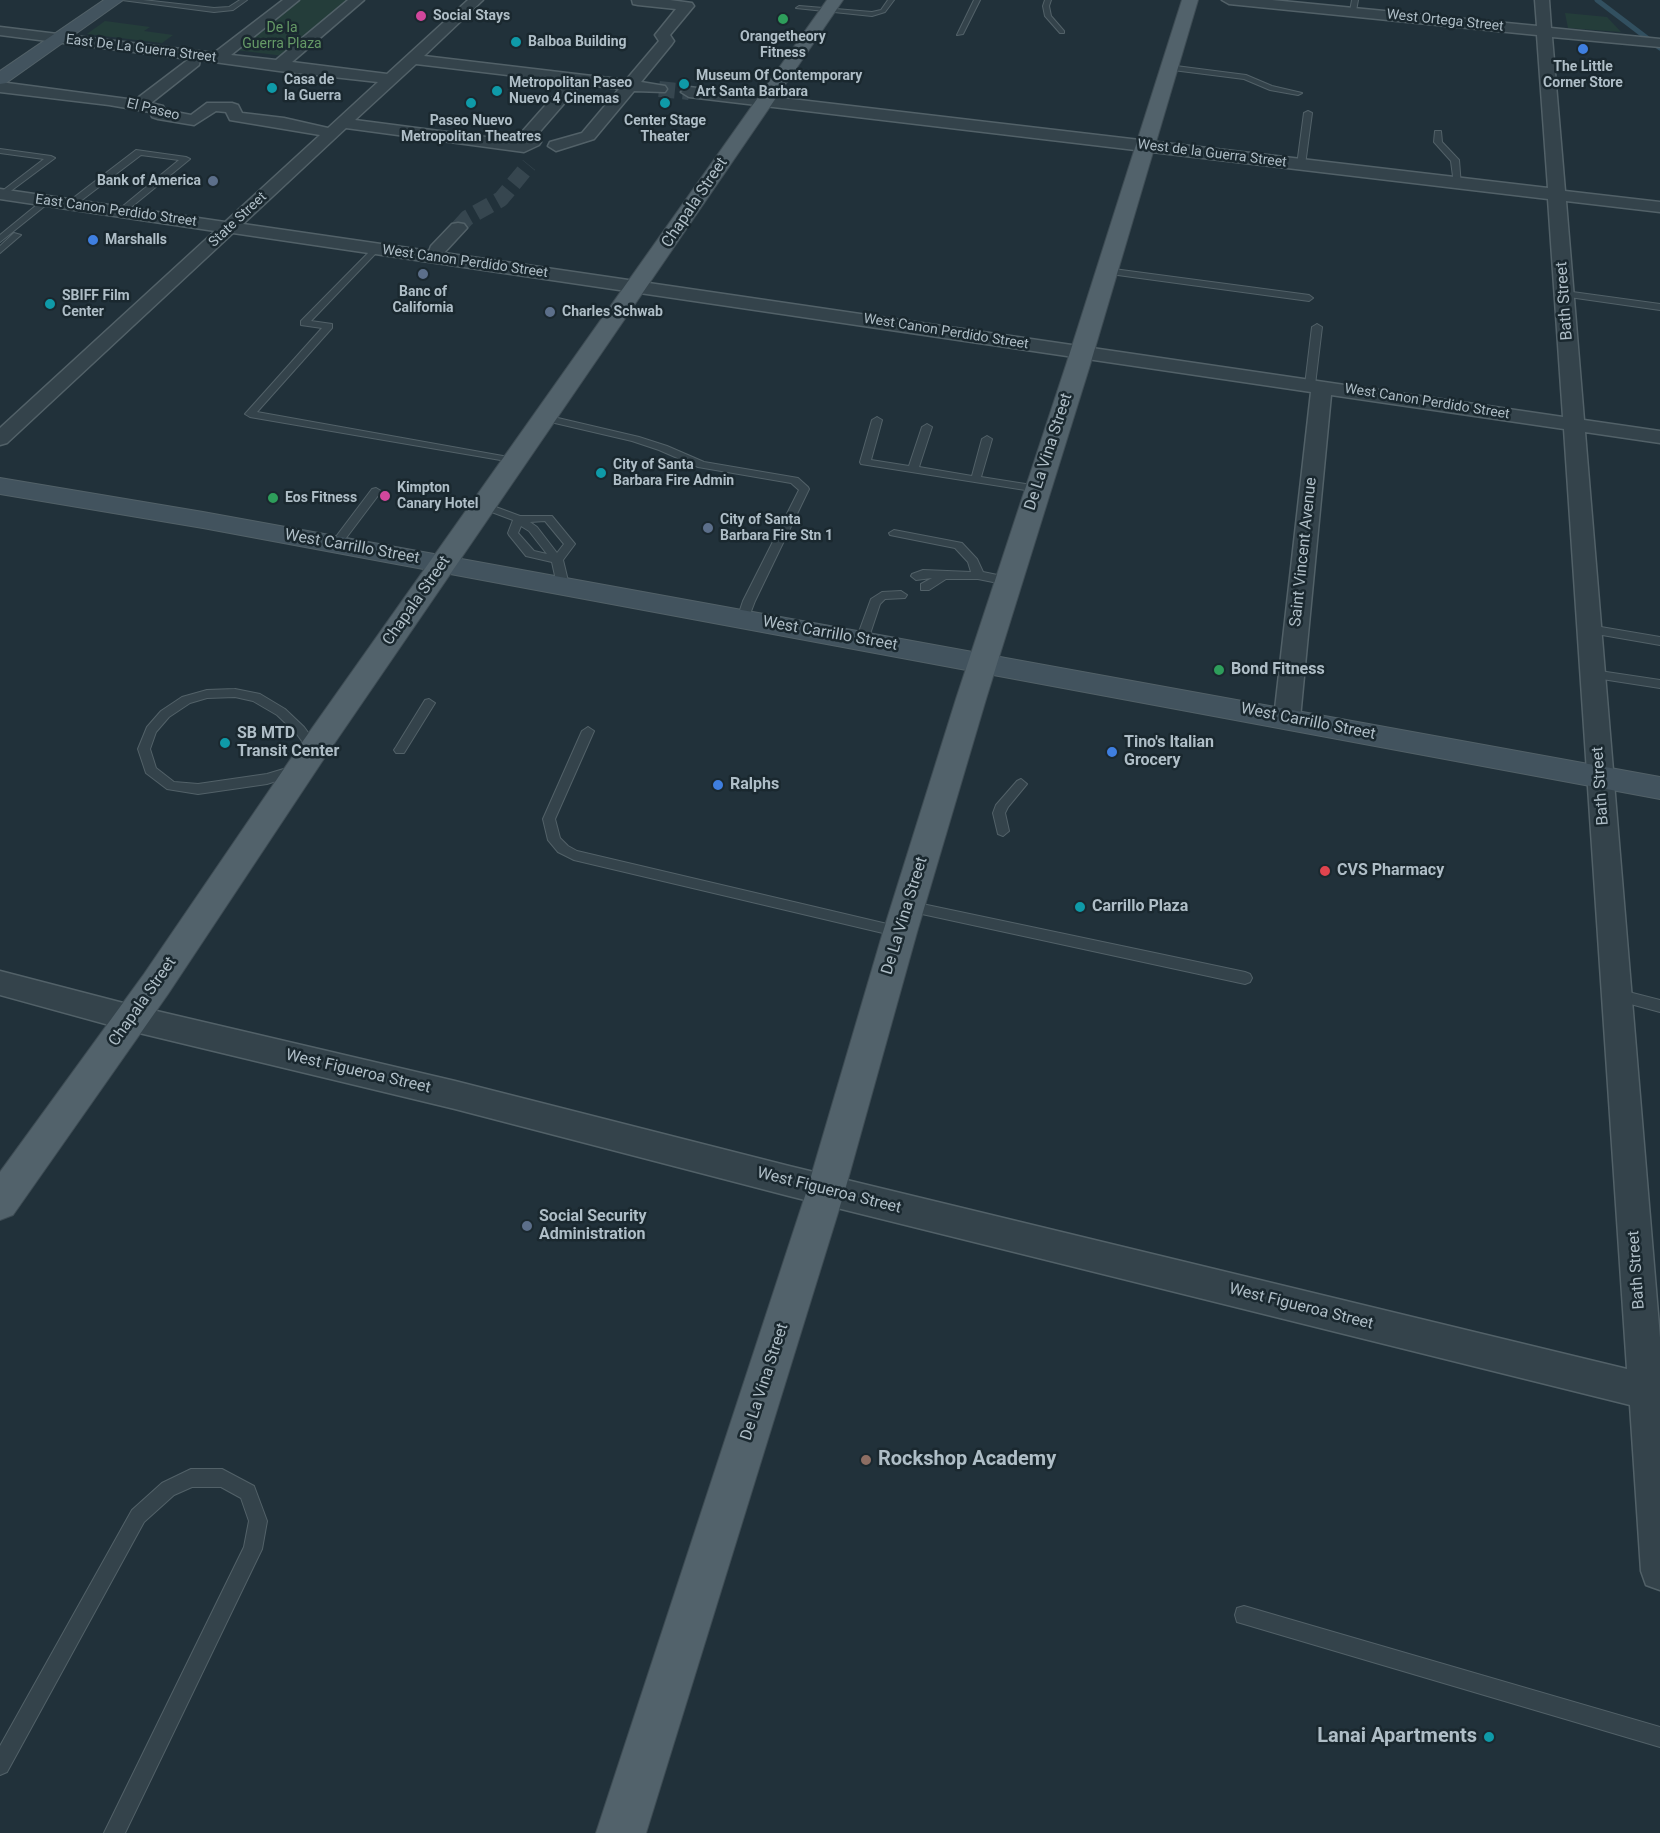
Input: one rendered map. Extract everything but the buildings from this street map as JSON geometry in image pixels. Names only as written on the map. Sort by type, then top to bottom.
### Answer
[{"type":"main road","points":[[0,79],[116,0]]},
{"type":"main road","name":"De La Vina Street","points":[[621,1833],[826,1190],[904,919],[982,662],[1082,352],[1190,0]]},
{"type":"main road","name":"Chapala Street","points":[[0,1203],[131,1018],[514,461],[637,287],[827,6]]},
{"type":"main road","name":"West Carrillo Street","points":[[0,486],[443,564],[560,573],[743,619],[1660,788]]},
{"type":"street","points":[[217,58],[292,0]]},
{"type":"street","points":[[279,66],[357,0]]},
{"type":"street","name":"State Street","points":[[0,439],[476,0]]},
{"type":"street","name":"West Ortega Street","points":[[1229,0],[1354,6],[1545,31],[1660,43]]},
{"type":"street","name":"Bath Street","points":[[1542,0],[1617,995],[1654,1393],[1660,1571]]},
{"type":"street","points":[[337,128],[539,150],[588,136],[667,41],[662,35],[687,6],[638,1]]},
{"type":"street","name":"East De La Guerra Street","points":[[0,31],[390,79]]},
{"type":"street","points":[[412,59],[659,89]]},
{"type":"street","points":[[137,106],[194,62]]},
{"type":"street","points":[[539,150],[527,136],[577,79]]},
{"type":"street","name":"El Paseo","points":[[0,87],[157,109],[158,114],[194,120],[213,106],[232,108],[236,117],[337,128]]},
{"type":"street","name":"West de la Guerra Street","points":[[689,92],[1660,207]]},
{"type":"street","name":"East Canon Perdido Street","points":[[2,194],[231,228]]},
{"type":"street","name":"West Canon Perdido Street","points":[[231,228],[1660,437]]},
{"type":"street","points":[[437,250],[458,228]]},
{"type":"street","name":"Saint Vincent Avenue","points":[[1287,718],[1316,386]]},
{"type":"street","name":"West Figueroa Street","points":[[0,983],[131,1018],[455,1095],[826,1190],[1654,1393]]},
{"type":"lane","points":[[125,0],[214,10],[231,9],[244,0]]},
{"type":"lane","points":[[827,6],[800,8],[816,4],[879,13],[891,0]]},
{"type":"lane","points":[[959,34],[977,0]]},
{"type":"lane","points":[[1048,0],[1046,6],[1048,16],[1062,32]]},
{"type":"lane","points":[[1168,67],[1246,77],[1270,88],[1298,93]]},
{"type":"lane","points":[[1301,165],[1308,113]]},
{"type":"lane","points":[[1438,133],[1438,142],[1455,160],[1458,184]]},
{"type":"lane","points":[[0,151],[51,158],[2,194]]},
{"type":"lane","points":[[71,204],[140,152],[186,159],[121,212]]},
{"type":"lane","points":[[0,239],[47,201]]},
{"type":"lane","points":[[0,250],[21,232],[20,223]]},
{"type":"lane","points":[[375,249],[304,323],[329,326],[250,414],[514,461]]},
{"type":"lane","points":[[1106,271],[1309,298]]},
{"type":"lane","points":[[1564,294],[1660,307]]},
{"type":"lane","points":[[1316,386],[1317,327]]},
{"type":"lane","points":[[545,418],[653,445],[702,465],[794,480],[804,489],[749,601],[743,619]]},
{"type":"lane","points":[[877,420],[865,462],[1038,489]]},
{"type":"lane","points":[[913,470],[927,427]]},
{"type":"lane","points":[[975,478],[987,439]]},
{"type":"lane","points":[[336,544],[376,491]]},
{"type":"lane","points":[[484,506],[519,519],[533,529],[560,573]]},
{"type":"lane","points":[[519,519],[548,518],[570,544],[560,573]]},
{"type":"lane","points":[[519,519],[513,533],[530,554],[560,573]]},
{"type":"lane","points":[[894,533],[958,544],[973,561],[978,575]]},
{"type":"lane","points":[[916,576],[923,574],[978,575],[1008,580]]},
{"type":"lane","points":[[925,587],[944,576]]},
{"type":"lane","points":[[862,640],[874,602],[892,584]]},
{"type":"lane","points":[[882,596],[901,596]]},
{"type":"lane","points":[[1589,629],[1660,641]]},
{"type":"lane","points":[[1593,674],[1660,684]]},
{"type":"lane","points":[[235,693],[256,697],[281,712],[300,730],[308,759],[267,779],[198,789],[171,786],[150,770],[144,749],[151,730],[165,714],[186,700],[207,694],[235,693]]},
{"type":"lane","points":[[400,750],[429,703]]},
{"type":"lane","points":[[588,731],[549,819],[554,840],[574,855],[904,919],[1245,978]]},
{"type":"lane","points":[[1003,831],[999,813],[1002,805],[1021,784]]},
{"type":"lane","points":[[1617,995],[1660,1006]]},
{"type":"lane","points":[[0,1765],[138,1516],[168,1489],[191,1478],[222,1478],[248,1492],[258,1521],[253,1549],[114,1833]]},
{"type":"lane","points":[[1244,1615],[1660,1737]]},
{"type":"green space","name":"De la Guerra Plaza","points":[[300,0],[351,0],[284,56],[236,50]]},
{"type":"green space","points":[[1565,13],[1607,17],[1621,32],[1568,28]]},
{"type":"green space","points":[[105,21],[150,27],[144,31],[173,35],[162,43],[87,34]]},
{"type":"waterway","points":[[1597,0],[1660,48]]},
{"type":"tunnel","points":[[659,89],[689,92]]},
{"type":"tunnel","points":[[458,228],[467,218],[501,199],[529,165]]},
{"type":"place","name":"Social Stays","points":[[421,16]]},
{"type":"place","name":"Orangetheory Fitness","points":[[783,19]]},
{"type":"place","name":"Balboa Building","points":[[516,42]]},
{"type":"place","name":"The Little Corner Store","points":[[1583,49]]},
{"type":"place","name":"Museum Of Contemporary Art Santa Barbara","points":[[684,84]]},
{"type":"place","name":"Casa de la Guerra","points":[[272,88]]},
{"type":"place","name":"Metropolitan Paseo Nuevo 4 Cinemas","points":[[497,91]]},
{"type":"place","name":"Paseo Nuevo Metropolitan Theatres","points":[[471,103]]},
{"type":"place","name":"Center Stage Theater","points":[[665,103]]},
{"type":"place","name":"Bank of America","points":[[213,181]]},
{"type":"place","name":"Marshalls","points":[[93,240]]},
{"type":"place","name":"Banc of California","points":[[423,274]]},
{"type":"place","name":"SBIFF Film Center","points":[[50,304]]},
{"type":"place","name":"Charles Schwab","points":[[550,312]]},
{"type":"place","name":"City of Santa Barbara Fire Admin","points":[[601,473]]},
{"type":"place","name":"Kimpton Canary Hotel","points":[[385,496]]},
{"type":"place","name":"Eos Fitness","points":[[273,498]]},
{"type":"place","name":"City of Santa Barbara Fire Stn 1","points":[[708,528]]},
{"type":"place","name":"Bond Fitness","points":[[1219,670]]},
{"type":"place","name":"SB MTD Transit Center","points":[[225,743]]},
{"type":"place","name":"Tino's Italian Grocery","points":[[1112,752]]},
{"type":"place","name":"Ralphs","points":[[718,785]]},
{"type":"place","name":"CVS Pharmacy","points":[[1325,871]]},
{"type":"place","name":"Carrillo Plaza","points":[[1080,907]]},
{"type":"place","name":"Social Security Administration","points":[[527,1226]]},
{"type":"place","name":"Rockshop Academy","points":[[866,1460]]},
{"type":"place","name":"Lanai Apartments","points":[[1489,1737]]}]
